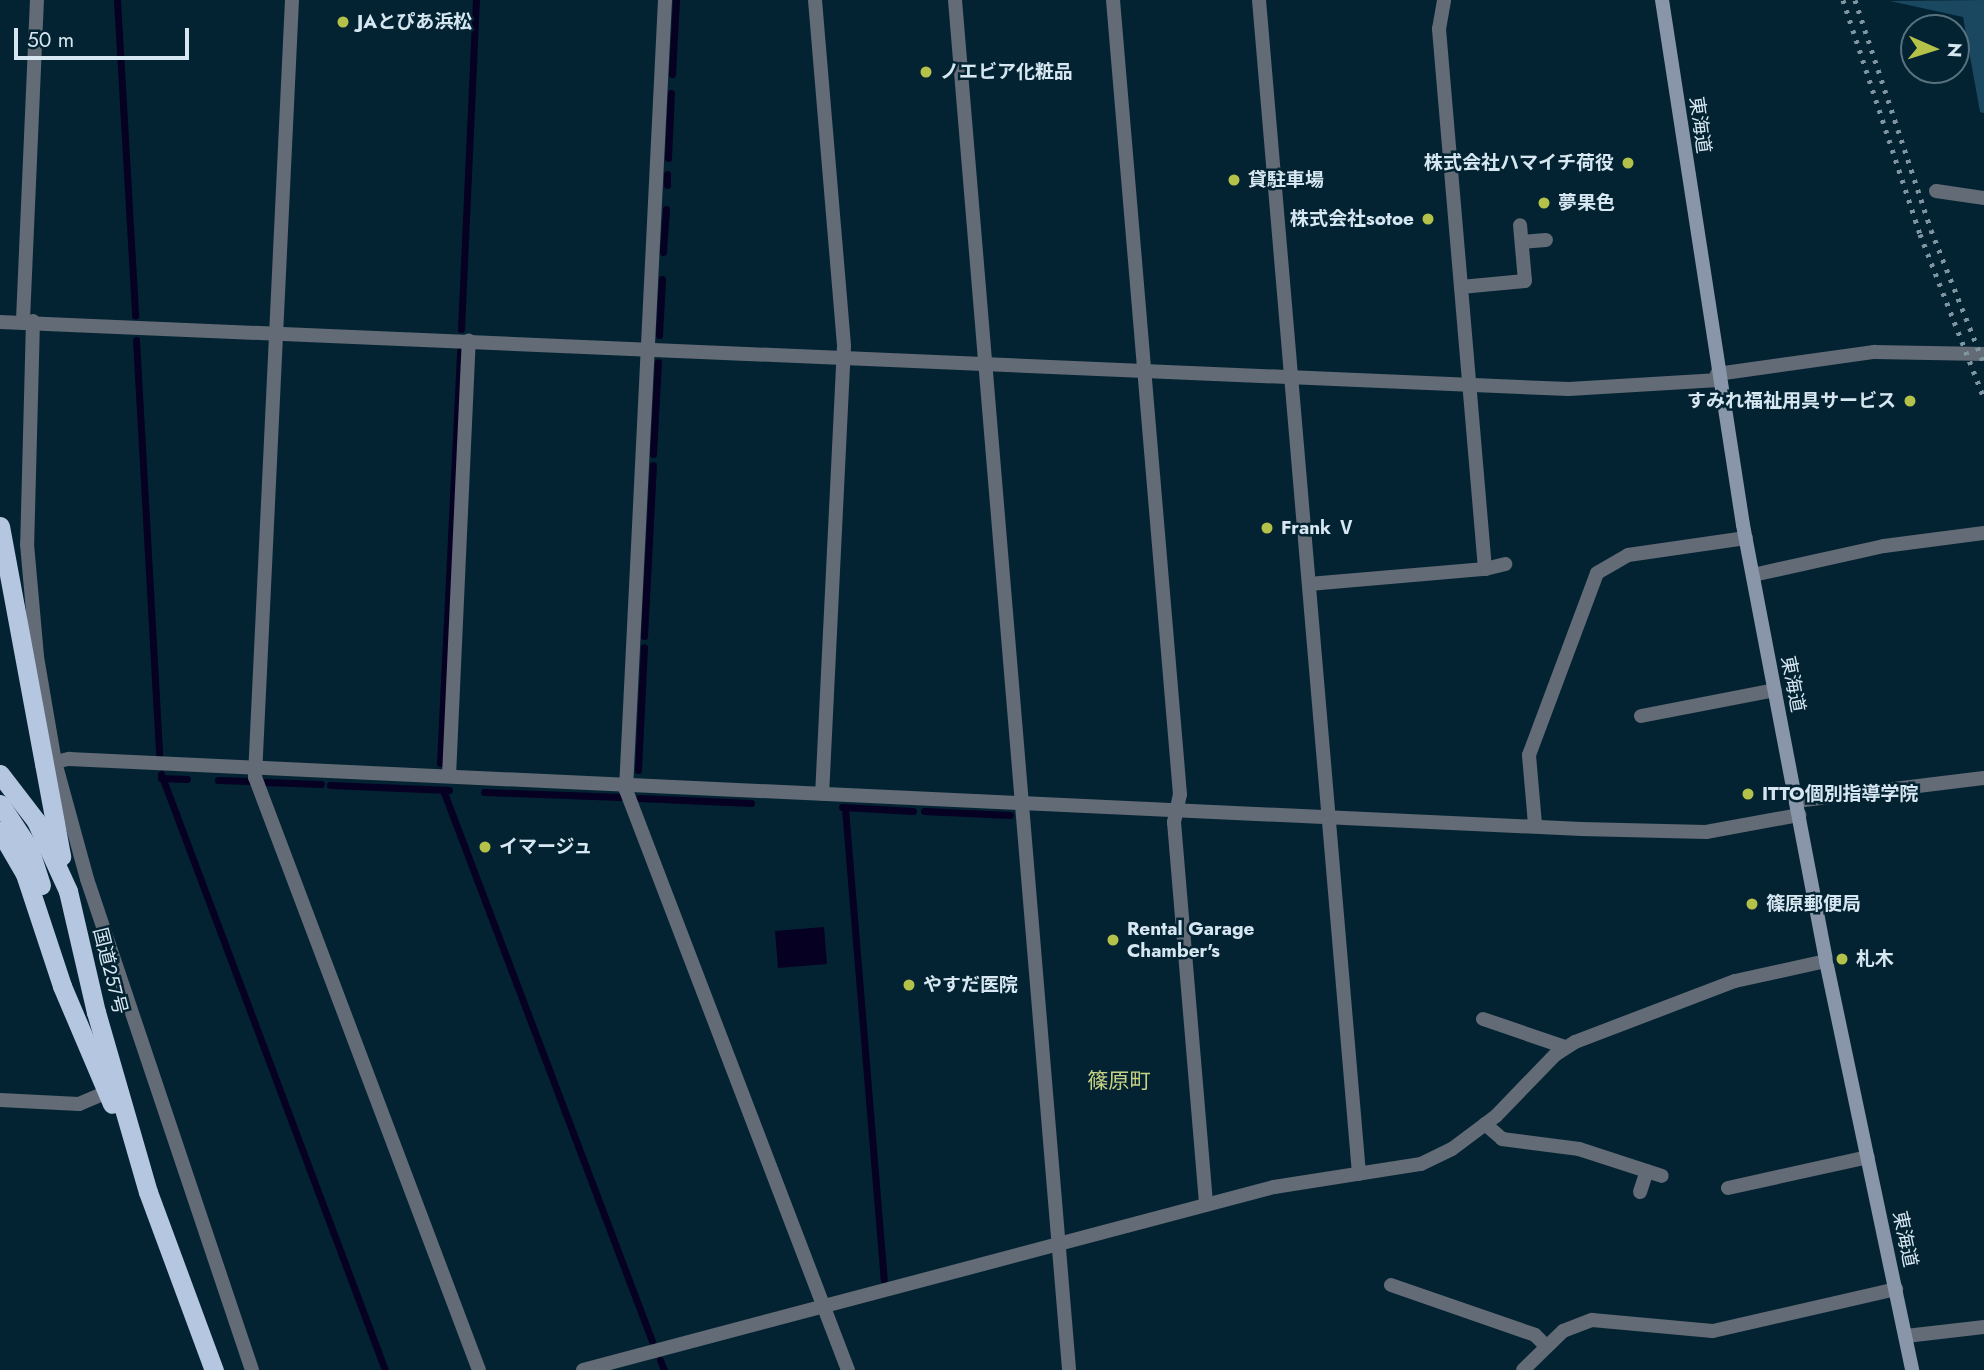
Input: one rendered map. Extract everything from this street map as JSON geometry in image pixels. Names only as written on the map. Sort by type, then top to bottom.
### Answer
[{"type":"highway","points":[[0,526],[49,764],[68,891]]},
{"type":"highway","name":"国道257号","points":[[0,774],[36,821],[68,891],[96,1012],[148,1192]]},
{"type":"highway","points":[[0,804],[20,830],[36,867],[62,986]]},
{"type":"highway","name":"国道257号","points":[[0,831],[25,874],[62,986],[148,1192],[214,1370]]},
{"type":"main road","name":"東海道","points":[[1662,0],[1718,377],[1746,538],[1826,961],[1912,1370]]},
{"type":"street","points":[[37,0],[28,321],[27,544],[49,764],[252,1370]]},
{"type":"street","points":[[292,0],[255,777],[479,1370]]},
{"type":"street","points":[[665,0],[626,784],[848,1370]]},
{"type":"street","points":[[815,0],[844,357],[822,793]]},
{"type":"street","points":[[955,0],[1069,1370]]},
{"type":"street","points":[[1113,0],[1180,794],[1174,822],[1206,1205]]},
{"type":"street","points":[[1259,0],[1359,1174]]},
{"type":"street","points":[[1444,0],[1439,29],[1485,569]]},
{"type":"street","points":[[1936,191],[1984,198]]},
{"type":"street","points":[[1461,287],[1525,281],[1520,225]]},
{"type":"street","points":[[1522,242],[1546,240]]},
{"type":"street","points":[[0,322],[28,321],[1469,384],[1615,388],[1718,377],[1874,352],[1984,354]]},
{"type":"street","points":[[449,776],[469,340]]},
{"type":"street","points":[[1753,575],[1884,546],[1984,533]]},
{"type":"street","points":[[1535,824],[1529,755],[1597,573],[1628,555],[1746,538]]},
{"type":"street","points":[[1309,584],[1485,569],[1505,564]]},
{"type":"street","points":[[1642,716],[1775,690]]},
{"type":"street","points":[[49,764],[255,767],[1697,832],[1797,808],[1984,778]]},
{"type":"street","points":[[583,1370],[1294,1182],[1421,1164],[1452,1149],[1485,1124],[1564,1047],[1735,981],[1826,961]]},
{"type":"street","points":[[1483,1019],[1564,1047]]},
{"type":"street","points":[[0,1100],[79,1104],[107,1092]]},
{"type":"street","points":[[1485,1124],[1502,1139],[1579,1149],[1662,1176]]},
{"type":"street","points":[[1728,1188],[1868,1157]]},
{"type":"street","points":[[1640,1192],[1647,1171]]},
{"type":"street","points":[[1391,1285],[1535,1335],[1546,1346]]},
{"type":"street","points":[[1523,1370],[1563,1331],[1592,1320],[1713,1331],[1896,1289]]},
{"type":"street","points":[[1906,1336],[1984,1327]]},
{"type":"shaded area","points":[[1984,0],[1984,113],[1980,112],[1970,56],[1970,14],[1949,14],[1890,1]]},
{"type":"shaded area","points":[[824,927],[827,964],[778,968],[775,931]]},
{"type":"waterway","points":[[117,0],[135,315]]},
{"type":"waterway","points":[[461,329],[476,0]]},
{"type":"waterway","points":[[672,74],[676,0]]},
{"type":"waterway","points":[[668,158],[671,93]]},
{"type":"waterway","points":[[667,174],[667,185]]},
{"type":"waterway","points":[[663,252],[666,209]]},
{"type":"waterway","points":[[659,335],[662,279]]},
{"type":"waterway","points":[[136,340],[159,753]]},
{"type":"waterway","points":[[440,763],[460,350]]},
{"type":"waterway","points":[[653,454],[658,362]]},
{"type":"waterway","points":[[644,636],[653,465]]},
{"type":"waterway","points":[[638,770],[644,647]]},
{"type":"waterway","points":[[161,774],[385,1370]]},
{"type":"waterway","points":[[161,778],[187,779]]},
{"type":"waterway","points":[[218,780],[249,781]]},
{"type":"waterway","points":[[264,782],[321,784]]},
{"type":"waterway","points":[[330,785],[449,790]]},
{"type":"waterway","points":[[443,790],[652,1341]]},
{"type":"waterway","points":[[484,792],[620,797]]},
{"type":"waterway","points":[[639,798],[751,803]]},
{"type":"waterway","points":[[842,807],[913,811]]},
{"type":"waterway","points":[[845,808],[884,1279]]},
{"type":"waterway","points":[[924,811],[1010,815]]},
{"type":"waterway","points":[[660,1360],[664,1370]]},
{"type":"railway","points":[[1843,0],[1920,234],[1984,398]]},
{"type":"railway","points":[[1855,0],[1931,230],[1984,364]]},
{"type":"place","name":"JAとぴあ浜松","points":[[343,22]]},
{"type":"place","name":"ノエビア化粧品","points":[[926,72]]},
{"type":"place","name":"株式会社ハマイチ荷役","points":[[1628,163]]},
{"type":"place","name":"貸駐車場","points":[[1234,180]]},
{"type":"place","name":"夢果色","points":[[1544,203]]},
{"type":"place","name":"株式会社sotoe","points":[[1428,219]]},
{"type":"place","name":"すみれ福祉用具サービス","points":[[1910,401]]},
{"type":"place","name":"Frank Ⅴ","points":[[1267,528]]},
{"type":"place","name":"ITTO個別指導学院","points":[[1748,794]]},
{"type":"place","name":"イマージュ","points":[[485,847]]},
{"type":"place","name":"篠原郵便局","points":[[1752,904]]},
{"type":"place","name":"Rental Garage Chamber's","points":[[1113,940]]},
{"type":"place","name":"札木","points":[[1842,959]]},
{"type":"place","name":"やすだ医院","points":[[909,985]]},
{"type":"district","name":"篠原町","points":[[1119,1081]]}]
